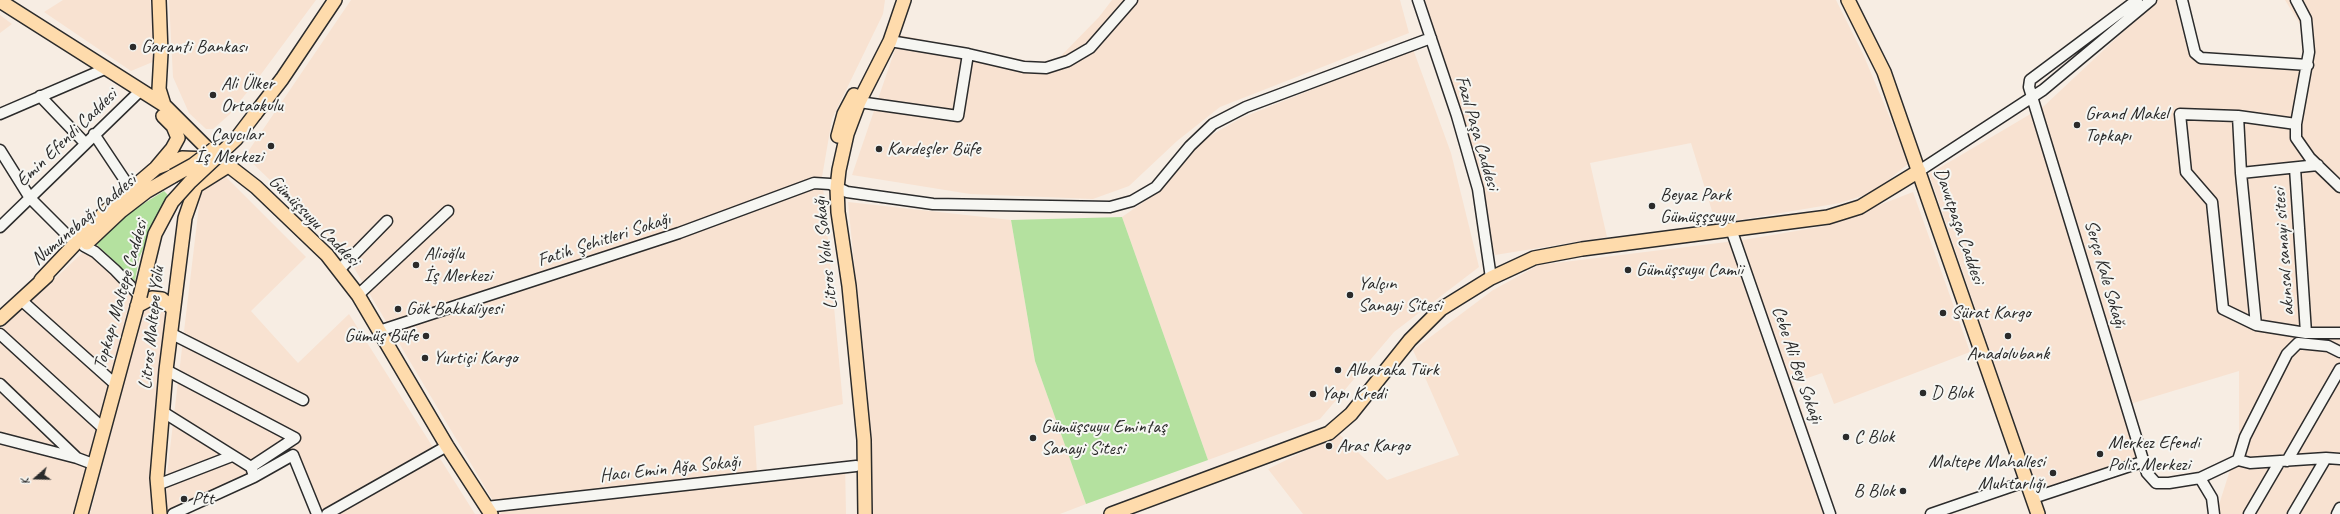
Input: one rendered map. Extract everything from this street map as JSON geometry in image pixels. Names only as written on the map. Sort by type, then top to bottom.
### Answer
[{"type":"main road","points":[[159,0],[161,42],[159,89],[164,105]]},
{"type":"main road","name":"Topkapı Maltepe Caddesi","points":[[81,514],[93,464],[139,301],[155,234],[172,202],[190,182],[236,140],[282,79],[335,0]]},
{"type":"main road","name":"Litros Yolu Sokağı","points":[[865,514],[852,315],[838,212],[830,174],[844,114],[883,34],[896,0]]},
{"type":"main road","name":"Litros Yolu Sokağı","points":[[833,186],[839,170],[847,134],[859,102],[890,41],[904,0]]},
{"type":"main road","name":"Davutpaşa Caddesi","points":[[1848,0],[1884,72],[1920,171],[2038,514]]},
{"type":"main road","points":[[2,6],[107,68],[140,91],[164,105],[228,166]]},
{"type":"main road","points":[[140,91],[159,72]]},
{"type":"main road","points":[[79,245],[130,188],[156,168],[172,149],[178,138],[173,126],[145,99],[140,91]]},
{"type":"main road","name":"Numunebağı Caddesi","points":[[0,319],[41,280],[56,271],[79,245],[121,211],[147,191],[193,165],[255,114]]},
{"type":"main road","points":[[156,168],[182,158],[212,160],[228,166]]},
{"type":"main road","name":"Gümüşsuyu Caddesi","points":[[228,166],[256,187],[340,269],[358,295],[447,446],[489,510]]},
{"type":"main road","name":"Litros Maltepe Yolu","points":[[160,514],[157,485],[166,370],[180,245],[188,205],[196,186],[228,166]]},
{"type":"main road","points":[[1111,514],[1330,433],[1351,414],[1410,340],[1442,309],[1491,278],[1534,258],[1582,248],[1828,217],[1860,207],[1920,171]]},
{"type":"main road","points":[[139,301],[152,298],[162,299],[172,308]]},
{"type":"main road","name":"Litros Yolu Sokağı","points":[[858,514],[861,465]]},
{"type":"street","points":[[890,41],[968,54],[1024,67],[1046,68],[1068,61],[1090,48],[1132,0]]},
{"type":"street","name":"Fazıl Paşa Caddesi","points":[[1418,0],[1478,189],[1491,278]]},
{"type":"street","name":"Serçe Kale Sokağı","points":[[2137,0],[2030,80],[2030,93],[2033,96],[2142,462],[2147,473],[2156,484],[2200,478],[2238,460]]},
{"type":"street","points":[[1920,171],[2033,96],[2151,0]]},
{"type":"street","points":[[2182,0],[2195,53],[2200,58],[2308,65]]},
{"type":"street","points":[[2296,0],[2306,19],[2309,52],[2308,65],[2296,124],[2296,138],[2318,165],[2340,187]]},
{"type":"street","name":"Fatih Şehitleri Sokağı","points":[[379,331],[672,236],[805,185],[814,183],[833,186],[855,193],[933,204],[1110,207],[1132,201],[1156,187],[1190,146],[1213,124],[1246,107],[1431,38]]},
{"type":"street","points":[[859,102],[958,116],[968,54]]},
{"type":"street","points":[[0,114],[107,68]]},
{"type":"street","name":"Emin Efendi Caddesi","points":[[0,228],[94,134],[140,91]]},
{"type":"street","points":[[40,96],[85,143]]},
{"type":"street","points":[[2296,124],[2238,116],[2180,114],[2186,172],[2212,202],[2223,309],[2256,326],[2306,333],[2340,333]]},
{"type":"street","points":[[2238,116],[2241,173],[2256,326]]},
{"type":"street","points":[[94,134],[130,188]]},
{"type":"street","points":[[0,150],[30,198],[79,245],[95,252],[115,270],[139,301]]},
{"type":"street","points":[[2241,173],[2318,165]]},
{"type":"street","name":"akınsal sanayi sitesi","points":[[2296,168],[2306,333]]},
{"type":"street","points":[[358,295],[448,211]]},
{"type":"street","points":[[340,269],[387,221]]},
{"type":"street","name":"Cebe Ali Bey Sokağı","points":[[1731,229],[1830,514]]},
{"type":"street","points":[[21,300],[115,384]]},
{"type":"street","points":[[170,333],[303,400]]},
{"type":"street","points":[[0,334],[104,429]]},
{"type":"street","points":[[2340,352],[2328,346],[2298,343],[2287,354],[2245,437],[2238,460],[2250,463],[2326,458],[2340,460]]},
{"type":"street","points":[[2248,514],[2284,461],[2340,369]]},
{"type":"street","points":[[166,370],[295,438],[252,472]]},
{"type":"street","points":[[0,385],[77,458]]},
{"type":"street","points":[[163,412],[232,456],[252,472]]},
{"type":"street","points":[[0,438],[77,458],[93,464]]},
{"type":"street","points":[[327,514],[447,446]]},
{"type":"street","points":[[173,514],[252,472],[293,455],[317,514]]},
{"type":"street","points":[[157,485],[232,456]]},
{"type":"street","points":[[2293,514],[2326,458]]},
{"type":"street","points":[[2033,498],[2142,462]]},
{"type":"street","name":"Hacı Emin Ağa Sokağı","points":[[489,510],[861,465]]},
{"type":"street","points":[[2200,478],[2212,498],[2214,514]]},
{"type":"street","points":[[1931,514],[2027,481]]},
{"type":"street","points":[[2337,514],[2340,508]]},
{"type":"shaded area","points":[[63,0],[150,0],[155,61],[131,71],[44,12]]},
{"type":"shaded area","points":[[169,0],[316,0],[229,115],[213,129],[206,129],[189,113],[173,77]]},
{"type":"shaded area","points":[[351,0],[885,0],[883,14],[832,119],[822,177],[843,404],[754,426],[757,474],[845,462],[846,514],[501,514],[344,251],[245,156]]},
{"type":"shaded area","points":[[1112,0],[1400,0],[1409,33],[1220,107],[1177,141],[1129,186],[1093,199],[970,194],[852,175],[900,35],[1043,64],[1058,59],[1099,17]]},
{"type":"shaded area","points":[[1423,0],[1836,0],[1863,54],[1909,163],[1874,192],[1840,203],[1716,224],[1691,143],[1590,163],[1607,237],[1495,255]]},
{"type":"shaded area","points":[[2157,0],[2186,0],[2202,55],[2302,59],[2303,29],[2285,0],[2340,0],[2340,514],[2216,514],[2239,442],[2239,371],[2130,404],[2143,466],[2042,502],[1929,174],[2044,106]]},
{"type":"shaded area","points":[[0,15],[12,24],[0,33]]},
{"type":"shaded area","points":[[1413,49],[1451,153],[1479,267],[1394,332],[1320,419],[1208,460],[1122,217],[1162,189],[1203,140],[1241,118]]},
{"type":"shaded area","points":[[225,176],[306,257],[251,311],[298,363],[349,314],[475,514],[313,514],[292,462],[180,514],[166,514],[167,474],[201,189]]},
{"type":"shaded area","points":[[1913,192],[1970,352],[1834,404],[1822,373],[1793,383],[1836,514],[1303,514],[1268,469],[1339,434],[1387,480],[1459,455],[1413,350],[1493,290],[1539,265],[1743,240],[1825,226]]},
{"type":"shaded area","points":[[848,202],[1011,220],[1035,361],[1086,504],[1060,514],[872,514],[867,396]]},
{"type":"shaded area","points":[[94,242],[135,281],[86,471],[73,514],[0,514],[0,330]]},
{"type":"shaded area","points":[[143,308],[166,310],[151,494],[154,514],[90,514]]},
{"type":"green space","points":[[164,191],[168,195],[139,258],[135,281],[94,242],[135,209]]},
{"type":"green space","points":[[1122,217],[1208,460],[1086,504],[1035,361],[1011,220]]},
{"type":"place","name":"Garanti Bankası","points":[[133,47]]},
{"type":"place","name":"Ali Ülker Ortaokulu","points":[[213,95]]},
{"type":"place","name":"Grand Makel Topkapı","points":[[2077,125]]},
{"type":"place","name":"Çaycılar İş Merkezi","points":[[271,146]]},
{"type":"place","name":"Kardeşler Büfe","points":[[879,149]]},
{"type":"place","name":"Beyaz Park Gümüşşsuyu","points":[[1652,206]]},
{"type":"place","name":"Alioğlu İş Merkezi","points":[[416,265]]},
{"type":"place","name":"Gümüşsuyu Camii","points":[[1628,270]]},
{"type":"place","name":"Yalçın Sanayi Sitesi","points":[[1350,295]]},
{"type":"place","name":"Gök Bakkaliyesi","points":[[398,309]]},
{"type":"place","name":"Sürat Kargo","points":[[1943,313]]},
{"type":"place","name":"Gümüş Büfe","points":[[426,336]]},
{"type":"place","name":"Anadolubank","points":[[2008,336]]},
{"type":"place","name":"Yurtiçi Kargo","points":[[425,358]]},
{"type":"place","name":"Albaraka Türk","points":[[1338,370]]},
{"type":"place","name":"D Blok","points":[[1923,393]]},
{"type":"place","name":"Yapı Kredi","points":[[1313,394]]},
{"type":"place","name":"C Blok","points":[[1846,437]]},
{"type":"place","name":"Gümüşsuyu Emintaş Sanayi Sitesi","points":[[1033,438]]},
{"type":"place","name":"Aras Kargo","points":[[1329,446]]},
{"type":"place","name":"Merkez Efendi Polis Merkezi","points":[[2100,454]]},
{"type":"place","name":"Maltepe Mahallesi Muhtarlığı","points":[[2053,473]]},
{"type":"place","name":"B Blok","points":[[1903,491]]},
{"type":"place","name":"Ptt","points":[[184,499]]}]
